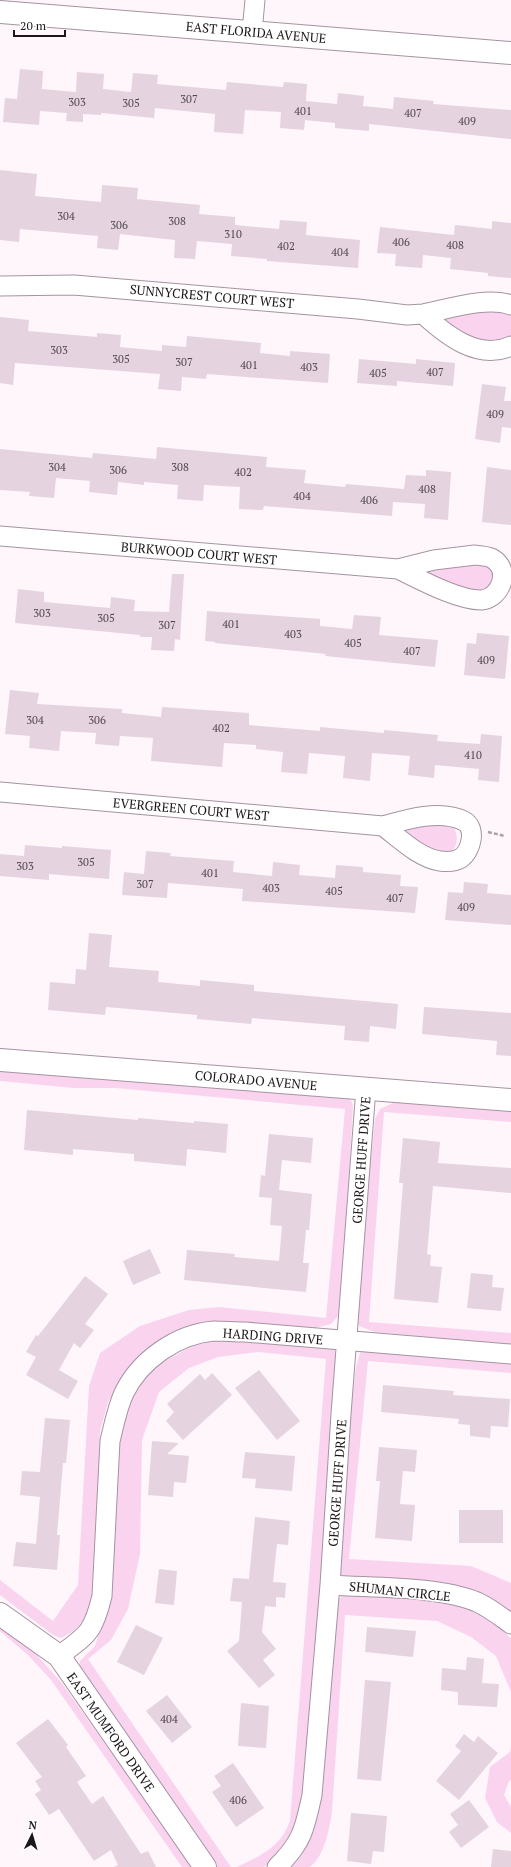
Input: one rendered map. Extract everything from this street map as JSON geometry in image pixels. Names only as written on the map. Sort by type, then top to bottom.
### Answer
[{"type":"street","points":[[252,32],[255,0]]},
{"type":"street","name":"EAST FLORIDA AVENUE","points":[[0,12],[511,53]]},
{"type":"street","name":"SUNNYCREST COURT WEST","points":[[0,286],[74,285],[358,308],[407,314],[423,314],[486,302],[503,302],[511,305]]},
{"type":"street","points":[[423,314],[440,329],[457,340],[474,348],[489,351],[511,346]]},
{"type":"street","name":"BURKWOOD COURT WEST","points":[[0,536],[398,569],[434,560],[475,555],[492,558],[499,564],[503,574],[498,591],[490,598],[481,600],[463,598],[398,569]]},
{"type":"street","name":"EVERGREEN COURT WEST","points":[[0,792],[383,826]]},
{"type":"street","name":"COLORADO AVENUE","points":[[0,1060],[511,1100]]},
{"type":"street","name":"GEORGE HUFF DRIVE","points":[[277,1867],[292,1853],[299,1842],[306,1822],[312,1795],[330,1585],[366,1088]]},
{"type":"street","name":"HARDING DRIVE","points":[[59,1656],[84,1638],[96,1619],[102,1596],[110,1441],[115,1419],[124,1394],[133,1378],[147,1363],[165,1348],[191,1336],[214,1332],[245,1332],[348,1342],[511,1354]]},
{"type":"street","name":"SHUMAN CIRCLE","points":[[330,1585],[410,1590],[450,1595],[476,1602],[492,1610],[511,1624]]},
{"type":"street","name":"EAST MUMFORD DRIVE","points":[[0,1614],[59,1656],[205,1867]]},
{"type":"path","points":[[485,833],[490,832],[505,836]]},
{"type":"shaded area","points":[[492,309],[511,312],[511,339],[479,343],[439,319]]},
{"type":"shaded area","points":[[480,560],[492,569],[492,584],[485,590],[473,593],[420,573]]},
{"type":"shaded area","points":[[452,824],[455,829],[457,839],[455,847],[448,854],[442,856],[406,836],[407,827]]},
{"type":"shaded area","points":[[0,1069],[342,1096],[350,1098],[353,1105],[343,1288],[339,1315],[331,1324],[311,1329],[225,1321],[199,1325],[119,1385],[108,1402],[100,1431],[94,1598],[78,1627],[68,1635],[61,1638],[53,1635],[0,1595],[0,1580],[53,1621],[78,1585],[89,1386],[100,1353],[140,1326],[189,1310],[219,1307],[326,1318],[345,1109],[115,1088],[74,1088],[0,1081]]},
{"type":"shaded area","points":[[397,1101],[511,1110],[511,1122],[384,1112],[369,1322],[511,1333],[511,1345],[375,1332],[359,1326],[355,1315],[375,1119],[380,1109]]},
{"type":"shaded area","points":[[227,1338],[330,1347],[335,1350],[340,1366],[309,1768],[296,1829],[285,1846],[272,1861],[264,1867],[237,1867],[269,1850],[281,1838],[290,1821],[326,1359],[259,1352],[218,1357],[189,1368],[159,1392],[142,1440],[140,1554],[128,1609],[111,1640],[88,1659],[231,1867],[217,1867],[182,1819],[79,1666],[80,1661],[95,1646],[106,1611],[118,1438],[128,1399],[144,1375],[167,1360],[196,1344]]},
{"type":"shaded area","points":[[364,1350],[511,1363],[511,1373],[368,1361],[349,1559],[471,1566],[511,1583],[511,1622],[501,1612],[344,1578],[339,1575],[338,1518],[356,1367],[360,1353]]},
{"type":"shaded area","points":[[351,1591],[444,1598],[493,1618],[511,1639],[511,1692],[496,1656],[471,1637],[437,1621],[345,1615],[332,1812],[326,1842],[319,1856],[310,1867],[292,1867],[307,1846],[313,1821],[335,1601]]},
{"type":"shaded area","points":[[0,1623],[35,1653],[61,1682],[193,1867],[182,1867],[51,1680],[29,1656],[0,1631]]},
{"type":"shaded area","points":[[511,1746],[511,1780],[509,1781],[504,1795],[511,1807],[511,1833],[497,1822],[485,1798],[490,1767],[510,1752]]},
{"type":"building","points":[[20,69],[43,71],[42,89],[76,92],[77,72],[104,74],[103,89],[131,92],[133,73],[158,75],[157,84],[226,90],[227,82],[283,87],[284,82],[307,84],[306,101],[337,104],[338,93],[364,96],[363,106],[393,109],[394,97],[434,101],[433,104],[511,110],[511,139],[369,124],[369,131],[335,128],[335,123],[305,120],[304,130],[280,128],[281,112],[245,110],[243,134],[214,132],[215,114],[155,108],[154,118],[101,113],[101,115],[83,114],[83,122],[66,121],[67,113],[40,111],[39,125],[3,122],[5,98],[17,99]]},
{"type":"building","points":[[0,170],[37,174],[35,196],[101,202],[102,185],[138,188],[137,199],[200,205],[199,214],[235,217],[235,225],[279,229],[280,220],[307,222],[306,235],[360,240],[358,268],[267,261],[267,259],[231,256],[232,244],[197,241],[195,259],[174,258],[175,240],[120,234],[118,250],[97,248],[98,236],[20,229],[19,242],[0,240]]},
{"type":"building","points":[[492,221],[511,223],[511,278],[488,276],[488,273],[450,269],[451,258],[423,255],[422,268],[395,266],[396,254],[377,253],[380,227],[454,235],[455,225],[492,229]]},
{"type":"building","points":[[0,317],[29,320],[28,331],[97,337],[97,333],[121,335],[120,347],[162,351],[162,345],[186,347],[187,336],[261,343],[260,353],[290,356],[290,351],[330,354],[328,383],[207,374],[206,379],[182,377],[181,391],[158,389],[160,374],[15,363],[13,385],[0,383]]},
{"type":"building","points":[[359,359],[416,364],[416,359],[455,363],[453,386],[397,381],[397,386],[357,383]]},
{"type":"building","points":[[482,384],[506,387],[504,401],[511,401],[511,428],[502,427],[500,443],[475,439]]},
{"type":"building","points":[[157,447],[267,457],[266,467],[306,470],[304,483],[345,487],[346,484],[404,489],[406,475],[426,476],[426,470],[451,472],[448,520],[424,518],[425,504],[393,502],[392,516],[264,506],[263,510],[239,509],[240,487],[204,485],[203,501],[177,499],[178,485],[144,482],[144,485],[118,482],[117,495],[89,492],[90,481],[56,478],[54,498],[29,496],[30,492],[0,490],[0,449],[92,458],[93,453],[156,459]]},
{"type":"building","points":[[487,467],[511,470],[511,525],[482,522]]},
{"type":"building","points":[[172,574],[184,574],[180,640],[175,639],[174,651],[151,650],[152,637],[140,637],[140,635],[15,623],[18,589],[44,592],[44,602],[110,608],[111,597],[135,600],[134,611],[169,612]]},
{"type":"building","points":[[207,611],[320,619],[320,626],[352,629],[354,615],[381,617],[379,635],[438,640],[435,667],[325,656],[326,654],[205,641]]},
{"type":"building","points":[[477,633],[509,636],[505,679],[464,675],[467,643],[476,644]]},
{"type":"building","points":[[10,690],[39,693],[37,704],[122,709],[122,713],[161,717],[162,707],[249,713],[249,725],[320,731],[320,727],[384,733],[384,730],[438,735],[437,741],[480,744],[481,734],[502,736],[499,782],[478,780],[479,769],[435,765],[434,778],[408,775],[410,756],[372,753],[370,781],[343,778],[345,756],[309,753],[307,774],[281,772],[283,752],[256,749],[256,745],[224,743],[222,767],[151,761],[153,738],[120,736],[119,746],[95,744],[96,733],[61,731],[59,751],[29,748],[30,736],[5,734]]},
{"type":"building","points":[[25,845],[111,850],[109,879],[49,874],[49,880],[0,876],[0,854],[24,856]]},
{"type":"building","points":[[146,851],[171,853],[170,856],[234,861],[233,872],[272,876],[273,862],[300,865],[299,875],[335,878],[336,865],[363,867],[363,872],[401,875],[400,886],[418,887],[415,913],[242,901],[243,889],[168,883],[167,898],[122,895],[124,872],[144,874]]},
{"type":"building","points":[[464,882],[488,884],[487,893],[511,895],[511,925],[445,920],[448,892],[463,893]]},
{"type":"building","points":[[89,933],[112,935],[109,967],[159,971],[158,982],[200,986],[200,980],[254,985],[254,991],[398,1004],[396,1029],[370,1026],[369,1042],[344,1040],[345,1026],[252,1018],[251,1024],[197,1019],[197,1015],[106,1007],[105,1015],[48,1010],[50,982],[75,984],[76,969],[86,970]]},
{"type":"building","points":[[424,1007],[511,1013],[511,1056],[496,1055],[497,1041],[422,1034]]},
{"type":"building","points":[[27,1110],[138,1120],[138,1118],[194,1123],[194,1121],[228,1124],[226,1153],[187,1149],[186,1166],[134,1161],[134,1154],[73,1149],[73,1155],[24,1150]]},
{"type":"building","points":[[269,1134],[313,1138],[311,1163],[282,1160],[279,1190],[312,1194],[309,1230],[306,1230],[303,1263],[309,1263],[306,1292],[184,1280],[187,1250],[235,1254],[234,1257],[279,1261],[282,1226],[270,1225],[272,1198],[259,1197],[261,1175],[265,1176]]},
{"type":"building","points":[[403,1138],[440,1142],[438,1163],[511,1168],[511,1193],[433,1186],[427,1254],[431,1255],[430,1266],[442,1267],[438,1303],[394,1299],[403,1183],[399,1183]]},
{"type":"building","points":[[150,1249],[161,1273],[133,1285],[123,1261]]},
{"type":"building","points":[[471,1273],[493,1275],[492,1287],[504,1288],[501,1311],[467,1308]]},
{"type":"building","points":[[85,1276],[108,1294],[85,1324],[94,1330],[80,1348],[74,1343],[59,1370],[78,1381],[68,1399],[26,1375],[36,1357],[26,1352],[36,1335],[38,1336]]},
{"type":"building","points":[[259,1370],[300,1421],[277,1440],[235,1388]]},
{"type":"building","points":[[212,1373],[232,1395],[183,1440],[166,1421],[174,1412],[167,1404],[200,1374],[205,1380]]},
{"type":"building","points":[[383,1385],[454,1391],[453,1395],[510,1399],[508,1427],[491,1426],[490,1438],[470,1436],[470,1425],[458,1424],[459,1419],[381,1412]]},
{"type":"building","points":[[45,1418],[70,1420],[66,1463],[63,1463],[57,1535],[60,1535],[57,1570],[13,1566],[16,1542],[36,1544],[40,1497],[20,1495],[22,1471],[40,1472]]},
{"type":"building","points":[[152,1441],[179,1443],[167,1454],[189,1456],[186,1483],[174,1482],[173,1497],[148,1495]]},
{"type":"building","points":[[379,1447],[417,1450],[415,1472],[403,1471],[400,1504],[415,1505],[412,1541],[375,1538],[380,1481],[376,1481]]},
{"type":"building","points":[[245,1452],[295,1456],[292,1491],[255,1488],[256,1479],[242,1478]]},
{"type":"building","points":[[459,1510],[503,1510],[503,1543],[459,1543]]},
{"type":"building","points":[[255,1517],[290,1521],[288,1545],[277,1544],[273,1582],[286,1583],[285,1598],[276,1597],[276,1607],[265,1606],[262,1632],[276,1649],[263,1660],[275,1675],[259,1688],[227,1651],[239,1641],[242,1602],[230,1601],[233,1578],[249,1579]]},
{"type":"building","points":[[159,1569],[177,1571],[174,1605],[155,1603]]},
{"type":"building","points":[[136,1625],[163,1638],[144,1675],[117,1662]]},
{"type":"building","points":[[367,1627],[416,1631],[413,1657],[365,1652]]},
{"type":"building","points":[[467,1657],[484,1659],[482,1683],[499,1684],[497,1707],[458,1705],[458,1692],[441,1690],[442,1668],[466,1670]]},
{"type":"building","points":[[365,1680],[391,1682],[381,1781],[357,1779]]},
{"type":"building","points":[[167,1695],[192,1727],[172,1743],[146,1711]]},
{"type":"building","points":[[241,1703],[269,1706],[266,1748],[238,1746]]},
{"type":"building","points":[[48,1719],[68,1745],[66,1747],[86,1776],[77,1782],[92,1804],[103,1796],[141,1854],[148,1851],[156,1867],[114,1867],[118,1865],[111,1850],[94,1861],[59,1809],[49,1815],[35,1794],[41,1790],[35,1781],[42,1777],[16,1743]]},
{"type":"building","points":[[464,1734],[474,1742],[478,1736],[498,1753],[459,1800],[436,1781],[461,1751],[455,1746]]},
{"type":"building","points":[[233,1763],[264,1808],[236,1827],[212,1792],[221,1786],[214,1776]]},
{"type":"building","points":[[469,1800],[489,1827],[461,1848],[449,1832],[458,1825],[450,1814]]},
{"type":"building","points":[[351,1813],[387,1816],[384,1852],[373,1851],[371,1864],[347,1861]]},
{"type":"building","points":[[493,1849],[511,1851],[511,1867],[491,1867]]}]
